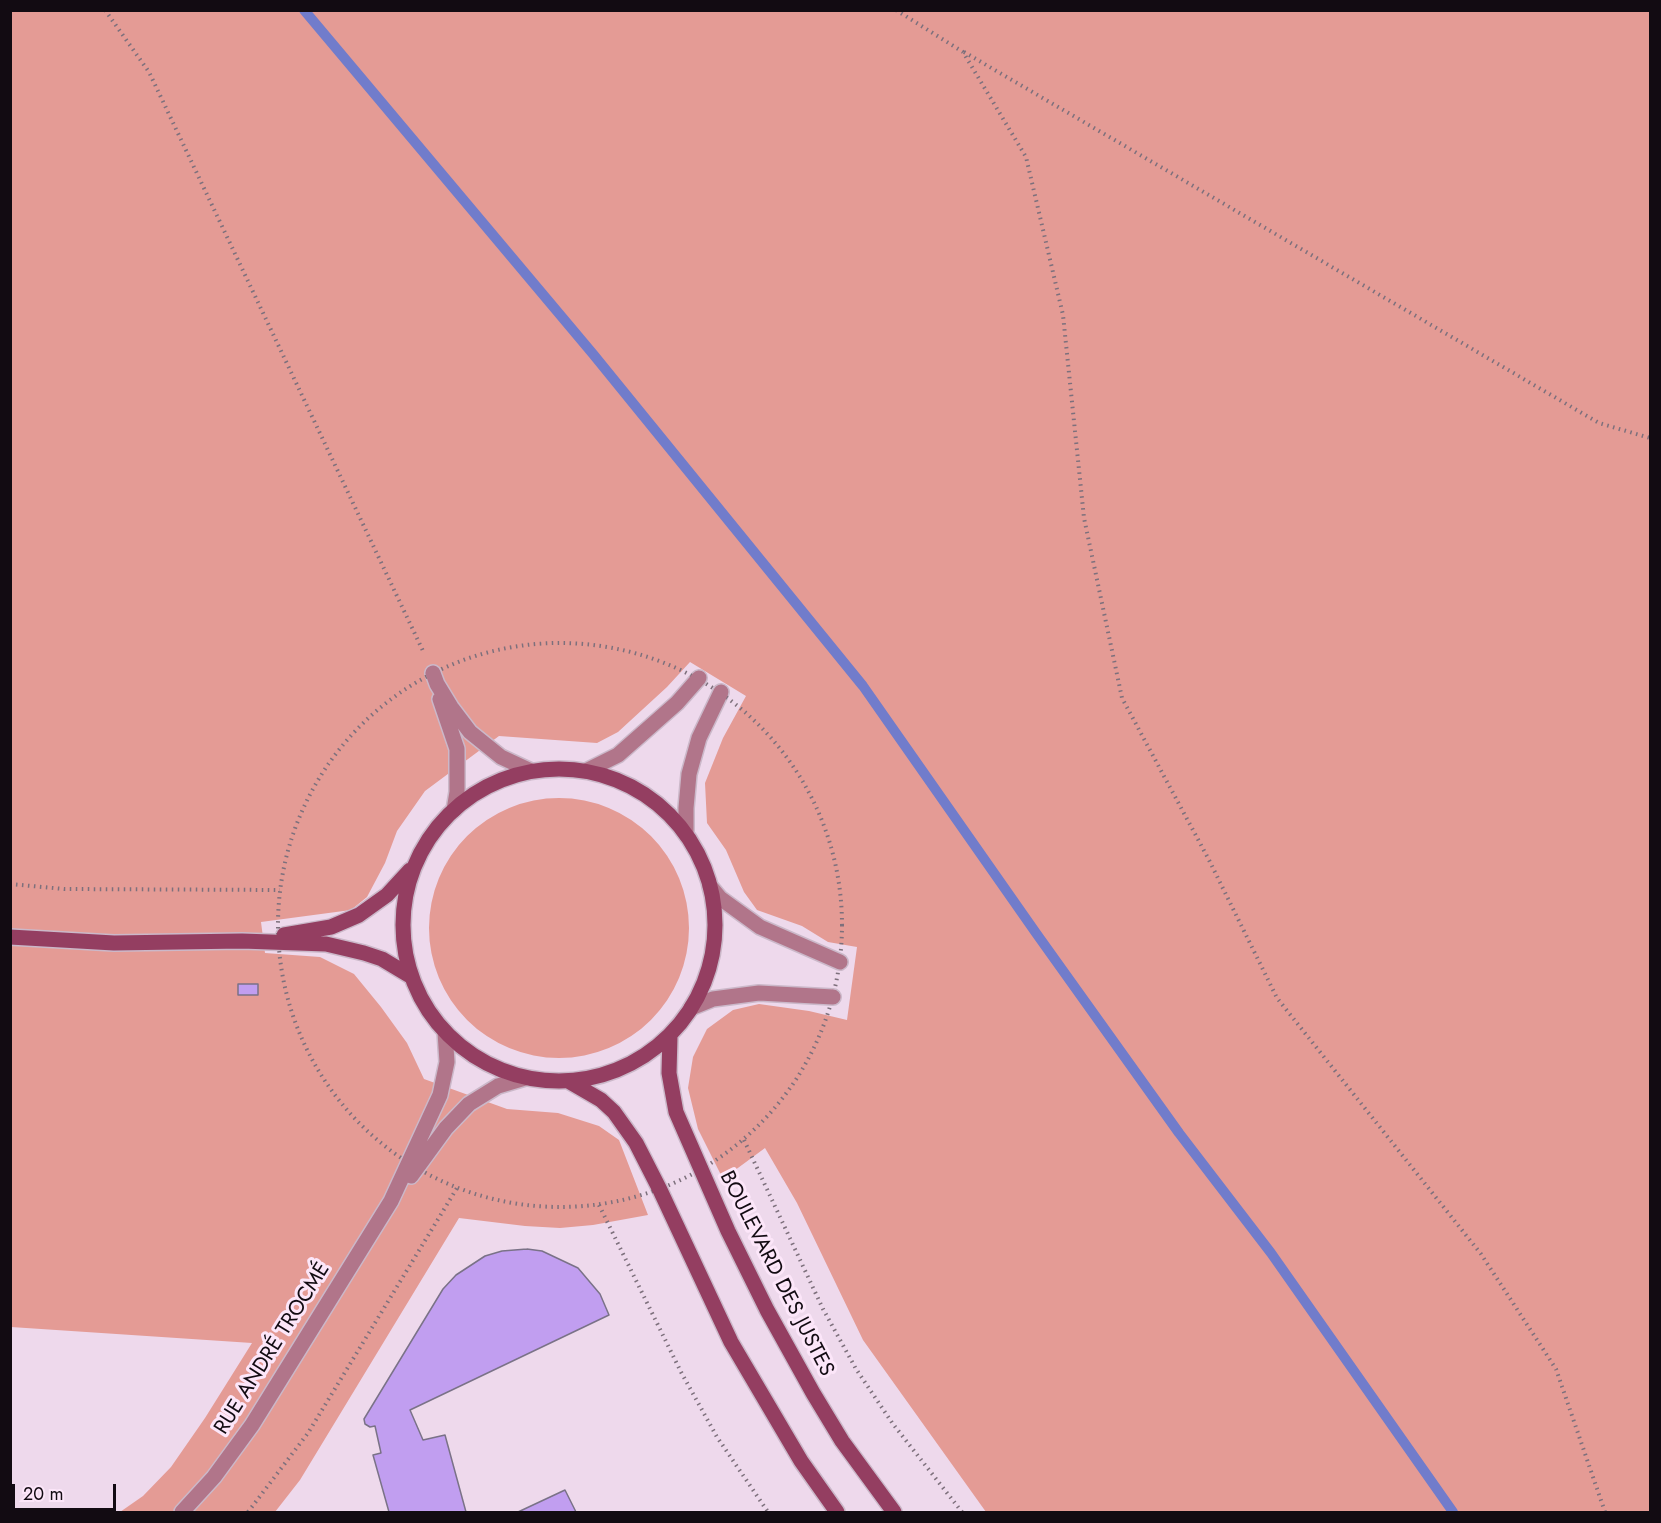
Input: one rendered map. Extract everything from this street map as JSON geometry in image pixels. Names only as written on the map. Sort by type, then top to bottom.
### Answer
[{"type":"street","points":[[431,668],[437,684],[451,707],[470,732],[501,757],[531,771]]},
{"type":"street","points":[[431,668],[457,749],[457,792],[454,810]]},
{"type":"street","points":[[586,771],[618,755],[677,703],[699,678]]},
{"type":"street","points":[[686,834],[689,774],[699,738],[721,692]]},
{"type":"street","points":[[557,768],[586,771],[603,774],[624,782],[645,794],[663,808],[686,834],[698,853],[710,886],[716,920],[713,955],[707,977],[691,1008],[670,1036],[653,1050],[624,1068],[592,1078],[569,1082],[525,1078],[486,1064],[460,1046],[445,1032],[426,1006],[412,977],[405,946],[403,925],[406,894],[415,864],[431,835],[454,810],[490,784],[531,771],[557,768]]},
{"type":"street","points":[[278,939],[331,927],[360,915],[387,895],[415,864]]},
{"type":"street","points":[[710,886],[720,898],[760,927],[840,962]]},
{"type":"street","points":[[10,937],[114,943],[278,939],[345,947],[382,959],[412,977]]},
{"type":"street","points":[[691,1008],[713,999],[759,993],[811,994],[833,997]]},
{"type":"street","name":"RUE ANDRÉ TROCMÉ","points":[[413,1166],[440,1095],[447,1062],[445,1032]]},
{"type":"street","name":"BOULEVARD DES JUSTES","points":[[670,1036],[668,1058],[671,1092],[680,1122],[701,1171],[787,1348],[842,1441],[894,1512]]},
{"type":"street","name":"RUE ANDRÉ TROCMÉ","points":[[182,1512],[214,1477],[252,1425],[413,1166],[469,1104],[498,1086],[525,1078]]},
{"type":"street","points":[[569,1082],[585,1089],[614,1112],[636,1143],[736,1351],[801,1461],[837,1512]]},
{"type":"path","points":[[105,10],[149,72],[425,655]]},
{"type":"path","points":[[896,10],[963,52],[1599,423],[1650,438]]},
{"type":"path","points":[[963,52],[1026,157],[1063,315],[1084,518],[1122,698],[1208,858],[1277,998],[1481,1254],[1556,1369],[1605,1512]]},
{"type":"path","points":[[554,642],[591,643],[662,660],[699,678],[721,692],[753,718],[778,745],[800,774],[817,807],[830,841],[839,877],[843,913],[840,962],[826,1021],[812,1054],[770,1115],[744,1140],[701,1171],[660,1190],[599,1205],[561,1208],[522,1205],[485,1198],[457,1188],[413,1166],[382,1144],[336,1097],[317,1069],[290,1008],[282,975],[278,939],[280,890],[287,854],[314,786],[334,755],[385,703],[431,668],[482,653],[518,645],[554,642]]},
{"type":"path","points":[[10,884],[75,889],[280,890]]},
{"type":"path","points":[[744,1140],[823,1309],[856,1370],[893,1424],[962,1512]]},
{"type":"path","points":[[248,1512],[308,1433],[457,1188]]},
{"type":"path","points":[[599,1205],[681,1372],[717,1437],[768,1512]]},
{"type":"shaded area","points":[[10,11],[1650,11],[1650,1512],[986,1512],[863,1340],[797,1203],[765,1148],[723,1179],[698,1129],[688,1088],[693,1057],[707,1029],[733,1010],[759,1004],[809,1011],[847,1020],[857,947],[828,942],[802,926],[757,910],[744,892],[726,850],[707,823],[705,783],[723,738],[746,696],[690,662],[667,687],[618,732],[597,743],[499,736],[425,791],[397,831],[385,863],[367,897],[351,910],[261,922],[265,953],[320,957],[354,974],[407,1043],[424,1079],[507,1109],[558,1113],[599,1126],[619,1140],[648,1215],[593,1225],[560,1228],[459,1218],[300,1480],[275,1512],[120,1512],[143,1496],[171,1467],[252,1343],[11,1327]]},
{"type":"shaded area","points":[[546,798],[572,798],[597,803],[620,813],[642,827],[660,845],[674,867],[684,890],[689,928],[684,966],[674,989],[660,1011],[642,1029],[620,1043],[597,1053],[572,1058],[546,1058],[521,1053],[498,1043],[476,1029],[458,1011],[444,989],[434,966],[429,941],[429,915],[434,890],[444,867],[458,845],[476,827],[498,813],[521,803]]},
{"type":"building","points":[[238,984],[258,984],[258,995],[238,995]]},
{"type":"building","points":[[527,1249],[542,1251],[578,1268],[600,1294],[609,1315],[410,1410],[423,1440],[445,1435],[466,1512],[389,1512],[373,1455],[381,1453],[375,1426],[370,1427],[365,1424],[364,1419],[443,1289],[456,1275],[485,1256],[502,1251]]},
{"type":"building","points":[[565,1490],[576,1512],[518,1512]]},
{"type":"waterway","points":[[304,10],[593,354],[863,686],[1036,933],[1179,1133],[1271,1253],[1453,1512]]}]
